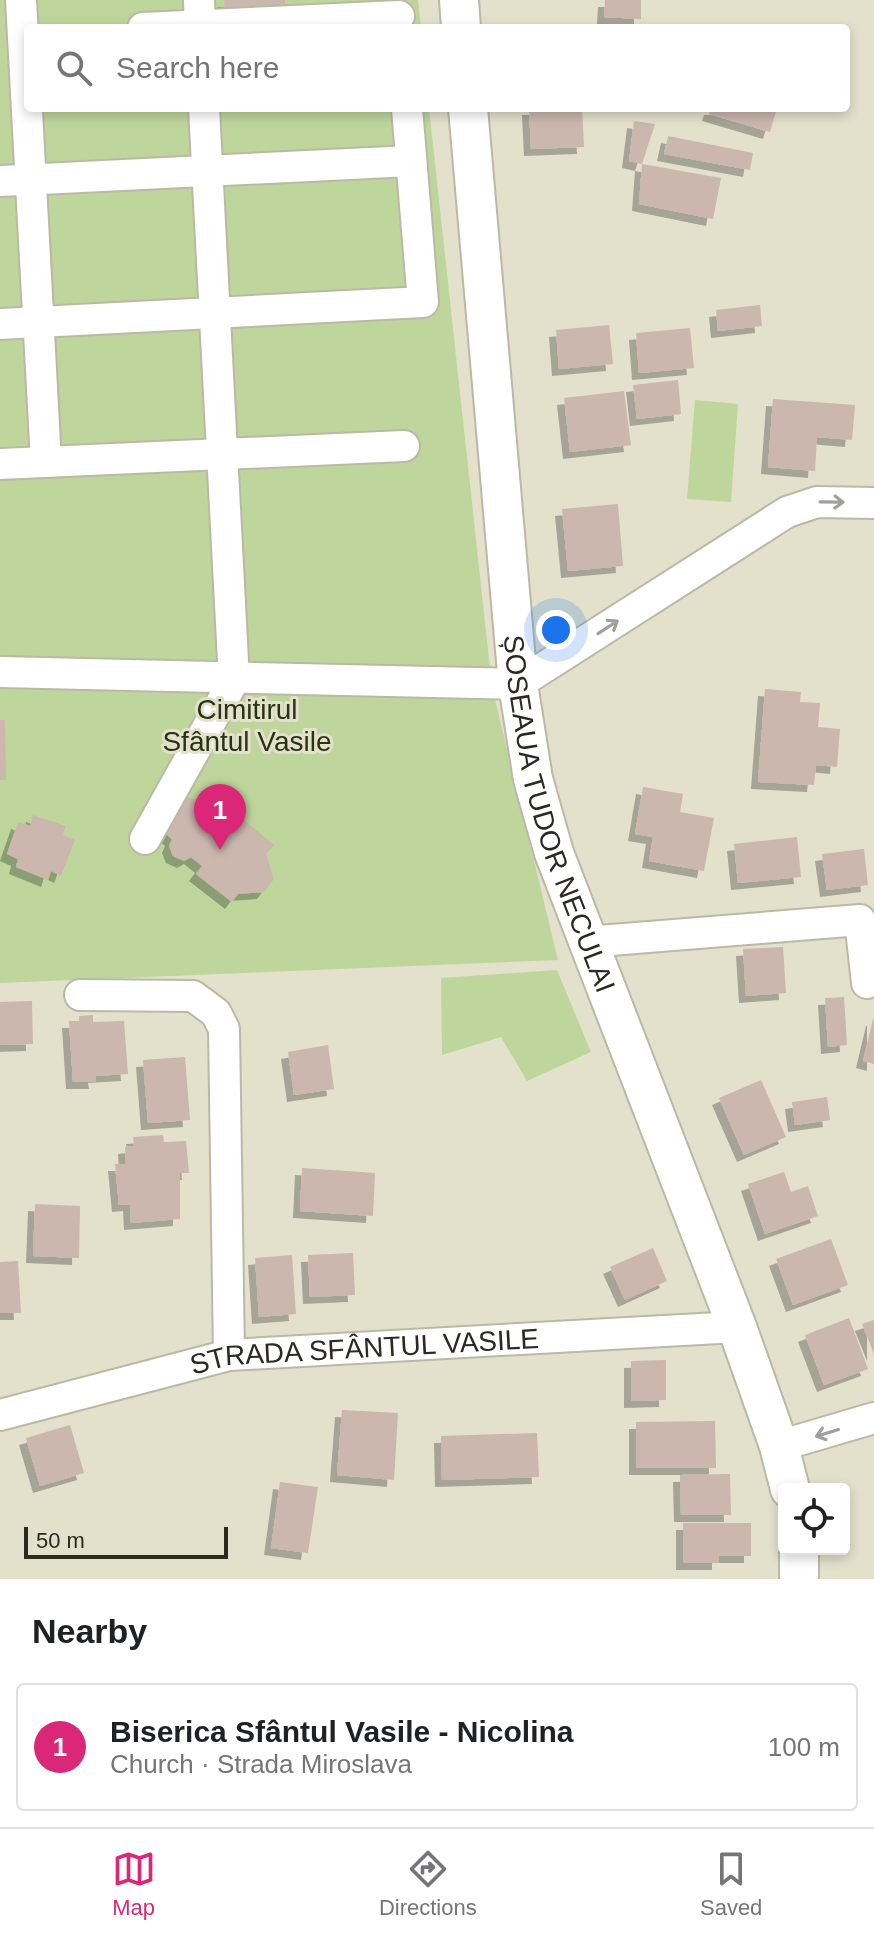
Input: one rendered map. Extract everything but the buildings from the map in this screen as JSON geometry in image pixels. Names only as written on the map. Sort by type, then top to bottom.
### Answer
[{"type":"main road","points":[[459,0],[461,24]]},
{"type":"main road","name":"ȘOSEAUA TUDOR NECULAI","points":[[468,112],[518,684],[533,779],[554,853],[586,942],[737,1327],[779,1446],[788,1483]]},
{"type":"main road","points":[[799,1555],[799,1579]]},
{"type":"street","points":[[21,0],[17,34],[30,180],[46,462]]},
{"type":"street","points":[[166,24],[200,18],[399,15]]},
{"type":"street","points":[[145,839],[234,680],[204,112]]},
{"type":"street","points":[[0,324],[423,302],[407,112]]},
{"type":"street","points":[[0,181],[411,161]]},
{"type":"street","points":[[0,464],[404,446]]},
{"type":"street","points":[[0,672],[234,680],[518,684],[787,512],[817,502],[874,503]]},
{"type":"street","points":[[586,942],[860,920],[867,983]]},
{"type":"street","points":[[80,995],[193,996],[216,1013],[224,1029],[229,1355]]},
{"type":"street","name":"STRADA SFÂNTUL VASILE","points":[[0,1415],[229,1355],[737,1327]]},
{"type":"street","points":[[779,1446],[874,1418]]},
{"type":"green space","name":"Cimitirul Sfântul Vasile","points":[[0,0],[418,0],[421,24],[24,24],[24,112],[429,112],[492,687],[558,960],[0,983]]},
{"type":"green space","points":[[695,400],[738,404],[731,502],[687,499]]},
{"type":"green space","points":[[557,970],[591,1052],[527,1081],[501,1037],[442,1055],[441,978]]},
{"type":"place","name":"Biserica Sfântul Vasile - Nicolina","points":[[220,850]]}]
